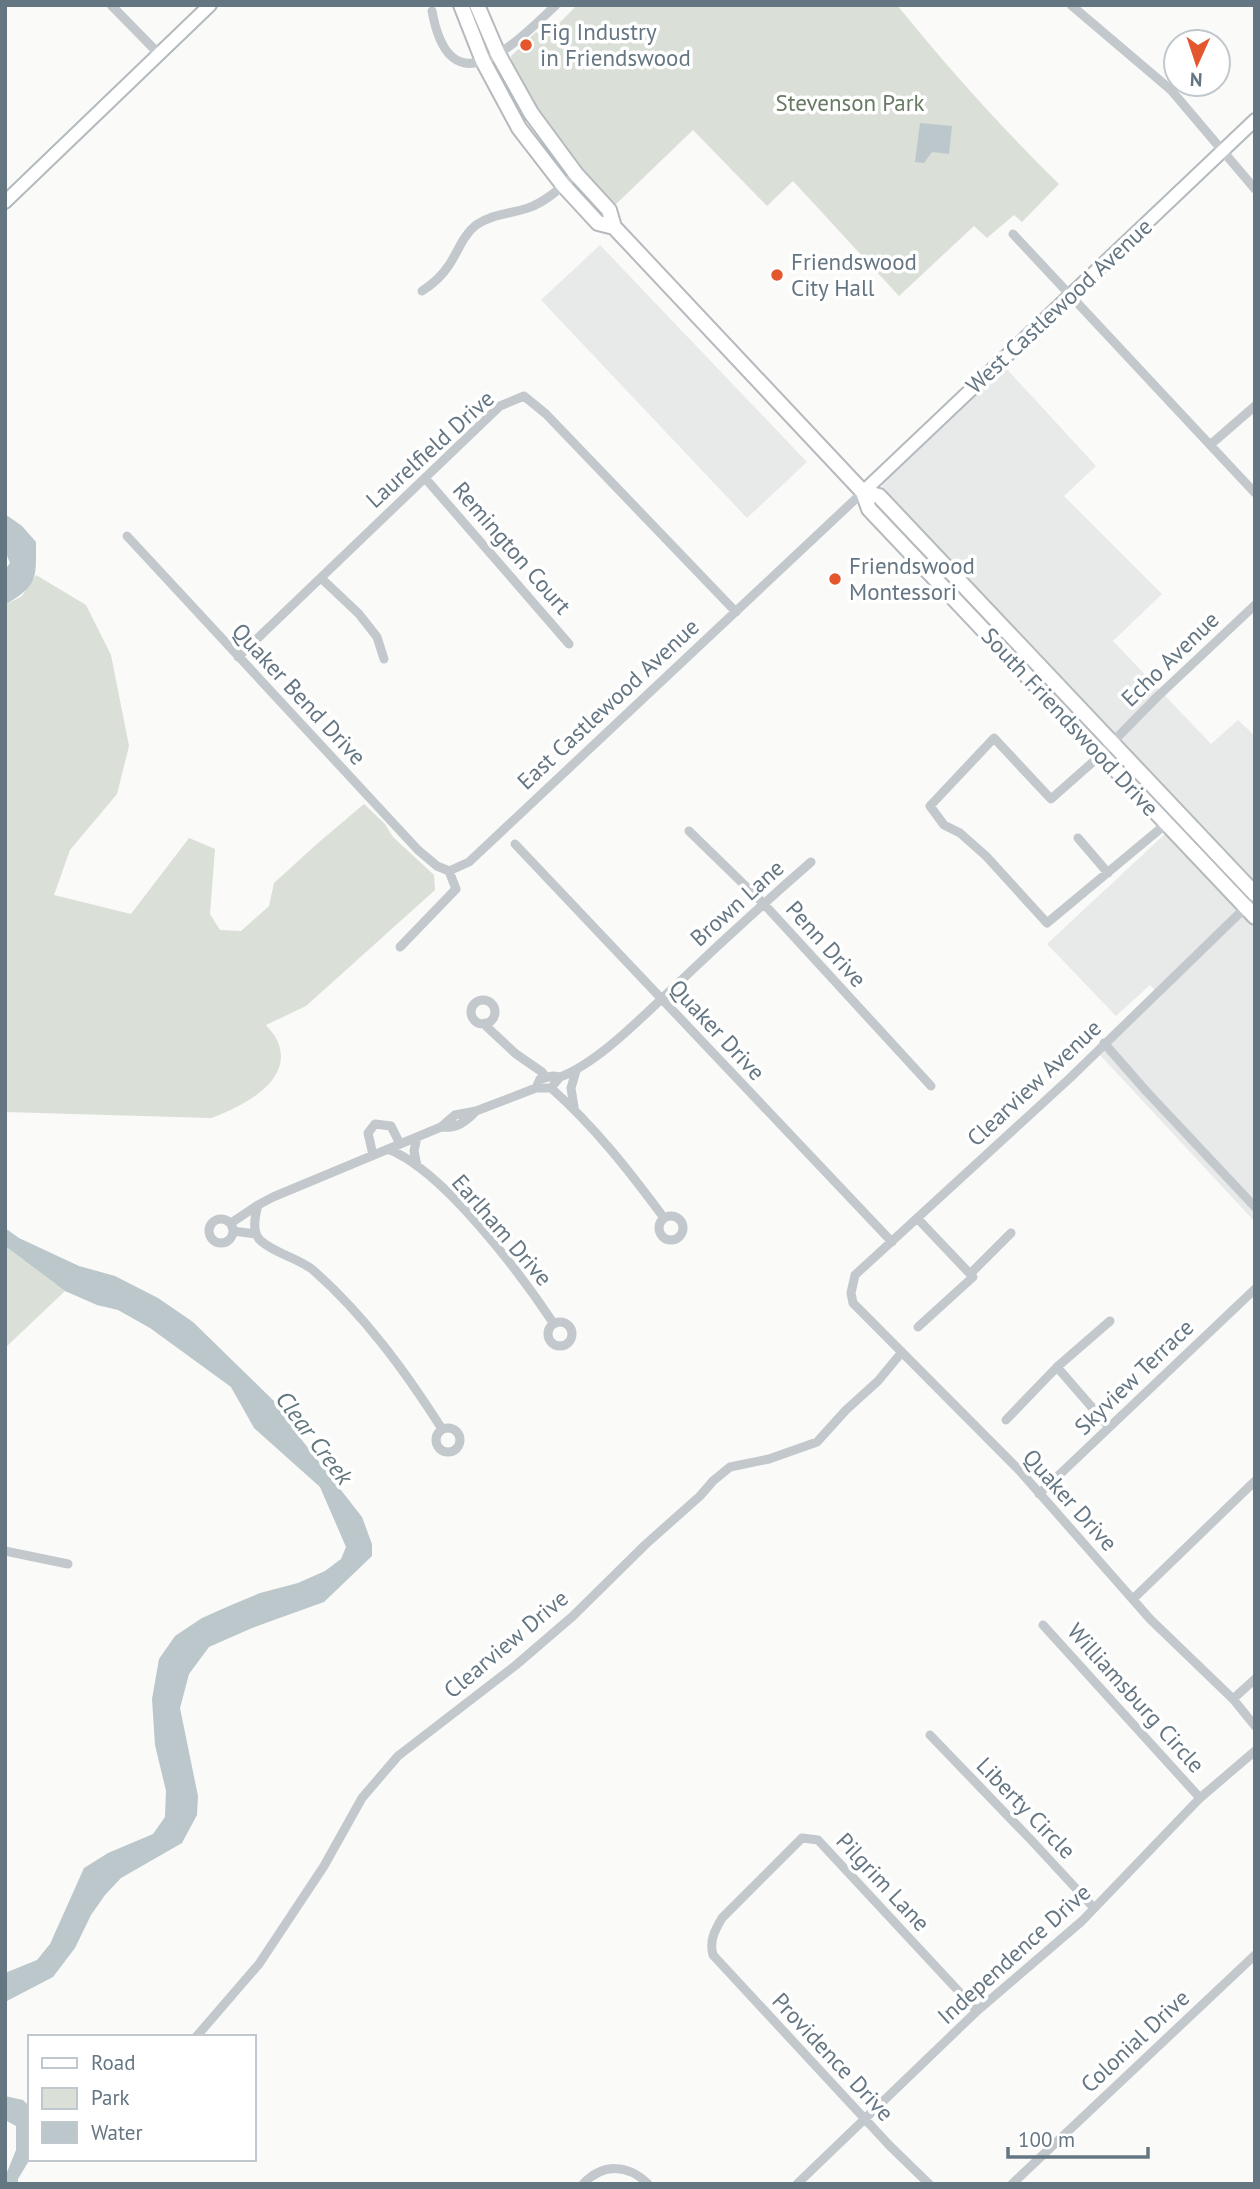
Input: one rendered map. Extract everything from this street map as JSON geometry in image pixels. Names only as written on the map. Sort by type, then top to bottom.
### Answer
[{"type":"main road","name":"South Friendswood Drive","points":[[461,5],[483,61],[519,128],[563,185],[597,223],[614,228]]},
{"type":"main road","name":"South Friendswood Drive","points":[[477,5],[498,54],[531,113],[576,174],[609,210],[614,228],[863,492],[869,509],[1166,824],[1252,904]]},
{"type":"main road","name":"South Friendswood Drive","points":[[863,492],[879,496],[1112,741],[1252,904]]},
{"type":"street","points":[[111,5],[159,54]]},
{"type":"street","points":[[6,202],[210,5]]},
{"type":"street","points":[[432,11],[439,39],[451,54],[469,64],[498,54],[519,40],[556,5]]},
{"type":"street","points":[[1071,5],[1171,90],[1255,189]]},
{"type":"street","name":"West Castlewood Avenue","points":[[863,492],[1255,120]]},
{"type":"street","points":[[422,291],[435,283],[473,227],[488,218],[529,208],[545,200],[576,174]]},
{"type":"street","points":[[1013,234],[1255,493]]},
{"type":"street","name":"Laurelfield Drive","points":[[238,657],[500,406],[524,396],[546,414],[736,612]]},
{"type":"street","points":[[1210,445],[1255,406]]},
{"type":"street","name":"Remington Court","points":[[425,478],[569,644]]},
{"type":"street","name":"East Castlewood Avenue","points":[[449,871],[469,862],[863,492]]},
{"type":"street","name":"Quaker Bend Drive","points":[[127,536],[418,850],[436,866],[449,871]]},
{"type":"street","points":[[321,578],[359,614],[377,637],[384,659]]},
{"type":"street","name":"Echo Avenue","points":[[1108,873],[1047,923],[986,856],[960,833],[944,825],[930,806],[994,738],[1051,799],[1255,605]]},
{"type":"street","points":[[1078,838],[1108,873],[1166,824]]},
{"type":"street","name":"Penn Drive","points":[[690,831],[763,903],[930,1086]]},
{"type":"street","name":"Quaker Drive","points":[[515,844],[892,1242]]},
{"type":"street","name":"Brown Lane","points":[[546,1077],[560,1077],[576,1071],[661,999],[811,862]]},
{"type":"street","points":[[400,947],[456,889],[449,871]]},
{"type":"street","name":"Clearview Avenue","points":[[853,1302],[851,1293],[855,1275],[1070,1078],[1252,904]]},
{"type":"street","points":[[485,1023],[508,1047],[546,1077],[540,1079],[536,1088]]},
{"type":"street","points":[[1104,1043],[1255,1208]]},
{"type":"street","points":[[575,1109],[571,1088],[576,1071]]},
{"type":"street","points":[[551,1088],[560,1077]]},
{"type":"street","points":[[256,1234],[232,1227],[258,1205],[273,1197],[441,1127],[455,1115],[476,1111],[536,1088],[551,1088],[575,1109],[626,1167],[664,1218]]},
{"type":"street","points":[[373,1155],[368,1133],[375,1124],[391,1126],[400,1144]]},
{"type":"street","points":[[417,1137],[414,1151],[417,1166]]},
{"type":"street","name":"Earlham Drive","points":[[387,1149],[404,1155],[449,1195],[495,1244],[532,1290],[554,1324]]},
{"type":"street","points":[[258,1205],[256,1234],[261,1241],[311,1269],[379,1338],[399,1363],[442,1429]]},
{"type":"street","points":[[917,1219],[973,1277],[918,1327]]},
{"type":"street","points":[[970,1274],[1011,1233]]},
{"type":"street","name":"Skyview Terrace","points":[[1039,1494],[1255,1289]]},
{"type":"street","name":"Quaker Drive","points":[[853,1302],[1039,1494],[1133,1599],[1233,1699],[1255,1726]]},
{"type":"street","points":[[1006,1420],[1058,1367],[1110,1321]]},
{"type":"street","name":"Clearview Drive","points":[[198,2035],[259,1964],[324,1866],[362,1798],[398,1756],[516,1665],[573,1616],[646,1544],[700,1496],[713,1480],[730,1467],[794,1451],[817,1442],[846,1410],[878,1381],[902,1352]]},
{"type":"street","points":[[1058,1367],[1109,1427]]},
{"type":"street","points":[[1133,1599],[1255,1481]]},
{"type":"street","points":[[5,1551],[68,1564]]},
{"type":"street","name":"Williamsburg Circle","points":[[1043,1625],[1200,1798]]},
{"type":"street","points":[[1233,1699],[1255,1679]]},
{"type":"street","name":"Liberty Circle","points":[[930,1735],[1094,1908]]},
{"type":"street","name":"Independence Drive","points":[[797,2184],[977,2011],[1094,1908],[1200,1798],[1255,1751]]},
{"type":"street","name":"Pilgrim Lane","points":[[713,1954],[713,1932],[722,1917],[802,1838],[818,1840],[977,2011]]},
{"type":"street","name":"Providence Drive","points":[[713,1954],[865,2119],[929,2184]]},
{"type":"street","name":"Colonial Drive","points":[[1012,2184],[1255,1955]]},
{"type":"street","points":[[583,2184],[590,2176],[610,2168],[626,2169],[648,2184]]},
{"type":"shaded area","points":[[600,245],[807,462],[747,518],[541,300]]},
{"type":"shaded area","points":[[1004,366],[1096,466],[1064,496],[1162,594],[1113,641],[1211,744],[1238,720],[1255,736],[1255,881],[1214,843],[881,490],[885,479]]},
{"type":"shaded area","points":[[1167,832],[1255,925],[1255,1222],[1100,1055],[1161,996],[1150,985],[1116,1016],[1047,944]]},
{"type":"green space","name":"Stevenson Park","points":[[577,5],[897,5],[975,97],[1059,184],[1022,222],[1014,215],[987,238],[974,226],[899,296],[793,181],[767,206],[693,130],[613,207],[537,113],[524,92],[511,56],[536,32],[545,38]]},
{"type":"green space","points":[[36,575],[86,605],[111,655],[129,746],[117,794],[70,850],[54,895],[131,914],[189,838],[215,849],[210,914],[220,930],[241,931],[269,906],[274,883],[364,804],[385,824],[393,837],[434,875],[435,890],[306,1006],[266,1025],[276,1038],[281,1053],[279,1067],[273,1079],[251,1099],[211,1118],[5,1112],[5,605],[22,596]]},
{"type":"green space","points":[[5,1246],[65,1291],[5,1348]]},
{"type":"water","points":[[920,123],[952,126],[949,154],[932,152],[924,163],[915,162]]},
{"type":"water","points":[[5,514],[22,526],[36,542],[36,555],[33,580],[24,592],[5,605],[5,570],[10,563],[5,551]]},
{"type":"water","points":[[5,1228],[19,1238],[79,1266],[115,1276],[158,1298],[193,1322],[276,1403],[362,1517],[372,1544],[372,1556],[324,1602],[209,1647],[189,1674],[180,1708],[198,1796],[197,1815],[182,1843],[121,1878],[91,1915],[75,1948],[53,1977],[5,2002],[5,1973],[37,1960],[50,1944],[84,1868],[108,1853],[153,1834],[165,1817],[166,1791],[155,1745],[152,1699],[159,1659],[175,1636],[202,1618],[229,1606],[325,1571],[341,1559],[346,1547],[320,1487],[254,1428],[231,1387],[150,1328],[118,1310],[97,1305],[65,1291],[5,1246]]},
{"type":"water","points":[[5,2096],[23,2100],[28,2105],[29,2161],[18,2179],[18,2184],[5,2184],[5,2177],[16,2150],[16,2126],[5,2120]]},
{"type":"place","name":"Fig Industry in Friendswood","points":[[526,45]]},
{"type":"place","name":"Friendswood City Hall","points":[[777,275]]},
{"type":"place","name":"Friendswood Montessori","points":[[835,579]]},
{"type":"water label","name":"Clear Creek","points":[[314,1438]]}]
